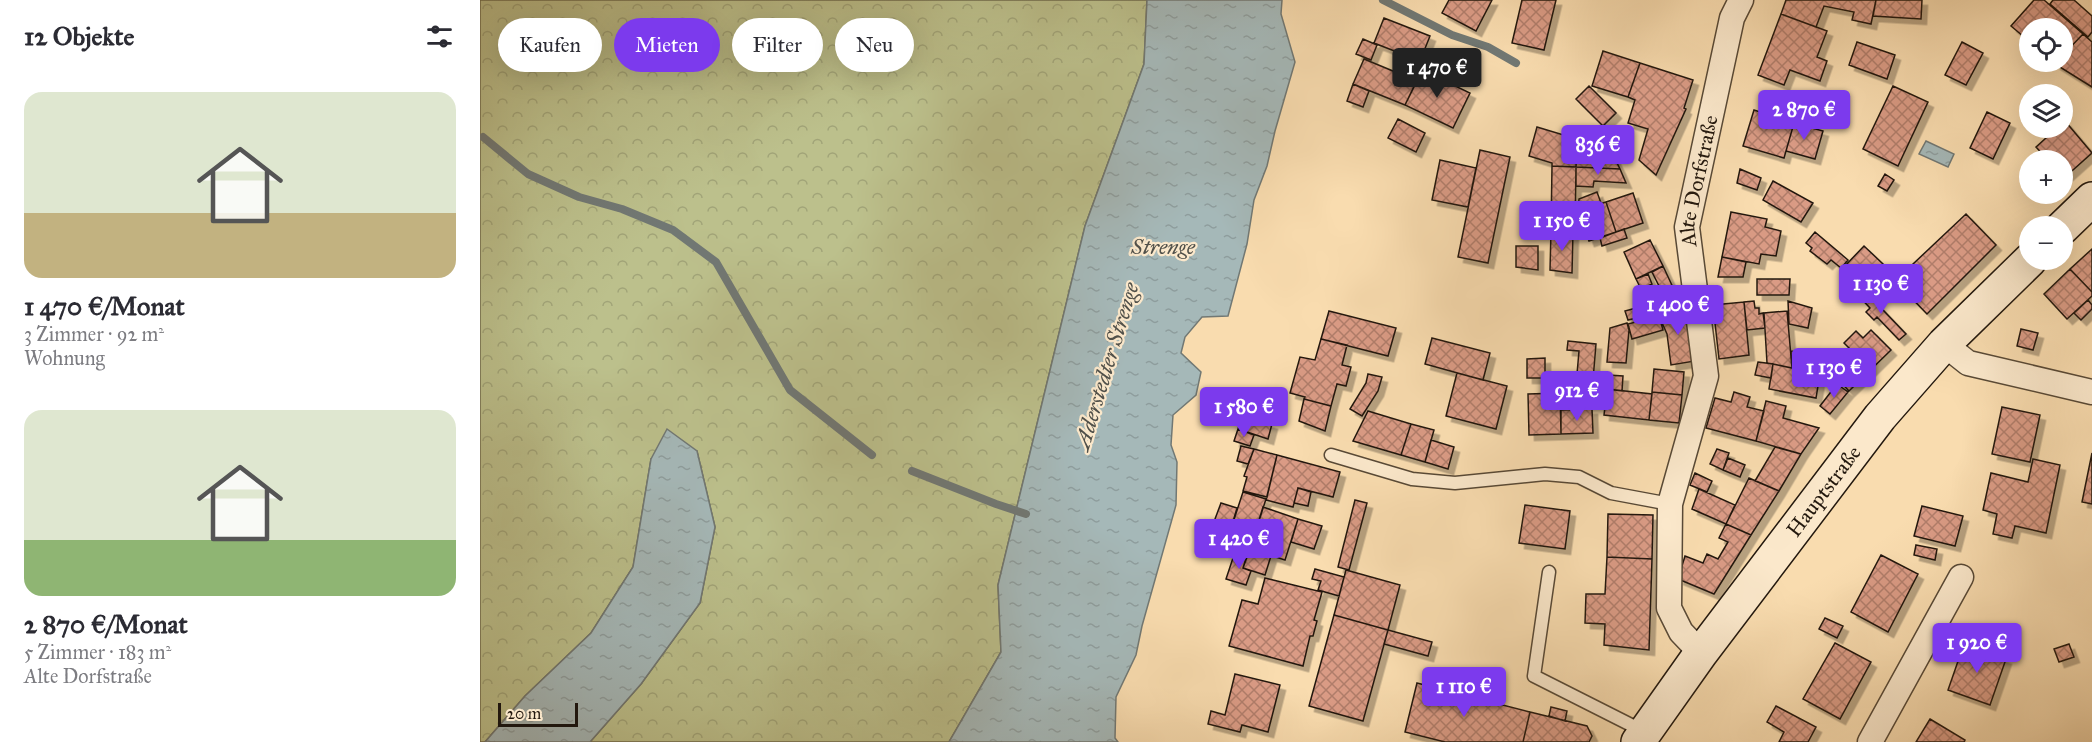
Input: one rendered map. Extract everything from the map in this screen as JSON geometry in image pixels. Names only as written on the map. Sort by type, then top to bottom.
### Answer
[{"type":"main road","points":[[2073,217],[2092,199]]},
{"type":"main road","name":"Hauptstraße","points":[[1641,737],[1701,652],[1880,417],[1944,344],[2020,270]]},
{"type":"street","name":"Alte Dorfstraße","points":[[1701,652],[1681,632],[1669,608],[1670,504],[1706,376],[1687,227],[1732,18],[1741,0]]},
{"type":"street","points":[[1944,344],[1968,363],[2092,392]]},
{"type":"street","points":[[1870,742],[1961,577]]},
{"type":"lane","points":[[1331,455],[1412,478],[1455,483],[1545,474],[1579,477],[1611,493],[1670,504]]},
{"type":"lane","points":[[1550,572],[1534,676],[1641,737]]},
{"type":"green space","points":[[480,0],[1147,0],[1144,64],[1085,226],[998,585],[1001,652],[949,742],[590,742],[641,684],[700,603],[715,527],[697,451],[651,459],[633,567],[591,633],[525,696],[485,742],[480,742]]},
{"type":"water","name":"Strenge","points":[[1147,0],[1282,0],[1281,14],[1295,62],[1267,166],[1254,200],[1247,244],[1228,316],[1202,317],[1185,337],[1181,353],[1201,372],[1196,395],[1173,415],[1171,445],[1177,462],[1176,505],[1136,655],[1116,697],[1115,738],[1118,742],[949,742],[1001,652],[998,585],[1085,226],[1144,64]]},
{"type":"water","points":[[1926,141],[1954,154],[1948,167],[1919,154]]},
{"type":"water","points":[[667,429],[697,451],[715,527],[700,603],[641,684],[590,742],[485,742],[525,696],[591,633],[633,567],[651,459]]},
{"type":"building","points":[[1449,0],[1492,0],[1476,31],[1442,13]]},
{"type":"building","points":[[1522,0],[1556,0],[1544,50],[1512,43]]},
{"type":"building","points":[[1786,0],[1876,0],[1871,24],[1852,20],[1854,12],[1824,6],[1816,27],[1781,14]]},
{"type":"building","points":[[1876,0],[1922,0],[1921,19],[1873,16]]},
{"type":"building","points":[[2034,0],[2044,0],[2065,18],[2019,18],[2019,33],[2011,26]]},
{"type":"building","points":[[2053,0],[2074,0],[2092,16],[2092,32],[2088,37],[2073,24],[2073,18],[2066,18],[2050,4]]},
{"type":"building","points":[[1781,14],[1827,31],[1817,57],[1827,61],[1820,81],[1790,70],[1784,85],[1758,75]]},
{"type":"building","points":[[1384,18],[1430,36],[1420,61],[1374,43]]},
{"type":"building","points":[[2073,25],[2083,34],[2073,44]]},
{"type":"building","points":[[2083,34],[2092,42],[2092,87],[2068,72],[2073,72],[2073,44]]},
{"type":"building","points":[[1363,39],[1377,45],[1371,60],[1356,54]]},
{"type":"building","points":[[1857,42],[1895,55],[1887,79],[1849,65]]},
{"type":"building","points":[[1962,42],[1983,53],[1966,85],[1945,75]]},
{"type":"building","points":[[1603,51],[1640,63],[1628,97],[1592,86]]},
{"type":"building","points":[[1364,59],[1417,81],[1405,105],[1353,84]]},
{"type":"building","points":[[1640,63],[1693,80],[1684,108],[1686,109],[1656,175],[1639,160],[1648,129],[1628,123],[1635,100],[1628,97]]},
{"type":"building","points":[[1422,70],[1470,93],[1453,128],[1405,105]]},
{"type":"building","points":[[1353,84],[1369,91],[1363,107],[1347,101]]},
{"type":"building","points":[[1589,86],[1616,113],[1603,126],[1576,99]]},
{"type":"building","points":[[1893,86],[1928,102],[1898,166],[1863,149]]},
{"type":"building","points":[[1754,110],[1794,123],[1784,158],[1743,146]]},
{"type":"building","points":[[1987,112],[2010,123],[1993,159],[1970,148]]},
{"type":"building","points":[[1398,119],[1425,133],[1416,152],[1388,138]]},
{"type":"building","points":[[1794,123],[1823,131],[1815,159],[1786,151]]},
{"type":"building","points":[[1537,127],[1577,139],[1576,167],[1552,166],[1552,163],[1529,156]]},
{"type":"building","points":[[2073,130],[2092,153],[2073,170],[2073,150],[2039,150],[2036,147],[2046,138],[2073,138]]},
{"type":"building","points":[[1577,148],[1612,153],[1620,169],[1576,167]]},
{"type":"building","points":[[1480,150],[1510,157],[1488,263],[1458,257]]},
{"type":"building","points":[[1440,160],[1476,168],[1468,207],[1432,200]]},
{"type":"building","points":[[1552,166],[1576,167],[1575,231],[1551,231]]},
{"type":"building","points":[[1576,167],[1620,169],[1626,183],[1594,181],[1593,187],[1576,186]]},
{"type":"building","points":[[1740,169],[1761,178],[1757,190],[1737,183]]},
{"type":"building","points":[[1885,174],[1894,180],[1887,191],[1878,186]]},
{"type":"building","points":[[1773,181],[1813,203],[1801,222],[1763,200]]},
{"type":"building","points":[[1597,192],[1601,203],[1578,211],[1579,199]]},
{"type":"building","points":[[1633,193],[1643,223],[1616,232],[1606,202]]},
{"type":"building","points":[[1606,202],[1616,232],[1589,241],[1578,211]]},
{"type":"building","points":[[1731,212],[1767,219],[1765,227],[1781,231],[1776,256],[1761,254],[1759,264],[1722,257]]},
{"type":"building","points":[[1966,214],[1996,245],[1927,314],[1895,281]]},
{"type":"building","points":[[1624,229],[1627,238],[1602,246],[1600,238]]},
{"type":"building","points":[[1551,231],[1573,232],[1572,273],[1550,270]]},
{"type":"building","points":[[1815,232],[1848,260],[1841,268],[1831,260],[1827,264],[1810,251],[1812,248],[1806,243]]},
{"type":"building","points":[[1650,240],[1663,266],[1636,279],[1624,252]]},
{"type":"building","points":[[1516,246],[1538,246],[1538,270],[1516,267]]},
{"type":"building","points":[[1864,246],[1883,264],[1861,286],[1843,268]]},
{"type":"building","points":[[2092,249],[2092,292],[2071,270]]},
{"type":"building","points":[[1722,257],[1746,262],[1743,277],[1718,277]]},
{"type":"building","points":[[1663,266],[1676,294],[1661,301],[1657,292],[1661,290],[1652,272]]},
{"type":"building","points":[[2071,270],[2092,292],[2092,296],[2067,319],[2044,294]]},
{"type":"building","points":[[1648,274],[1652,284],[1641,289],[1636,279]]},
{"type":"building","points":[[1757,279],[1790,279],[1789,295],[1757,295]]},
{"type":"building","points":[[1862,288],[1906,334],[1899,340],[1877,317],[1874,320],[1866,312],[1870,308],[1856,293]]},
{"type":"building","points":[[2088,300],[2092,309],[2081,320],[2074,313]]},
{"type":"building","points":[[1754,301],[1755,308],[1759,308],[1759,314],[1763,313],[1765,328],[1747,330],[1744,302]]},
{"type":"building","points":[[1788,301],[1812,308],[1808,328],[1789,324]]},
{"type":"building","points":[[1744,302],[1749,355],[1719,359],[1713,305]]},
{"type":"building","points":[[1647,305],[1649,315],[1628,320],[1625,311]]},
{"type":"building","points":[[1681,306],[1690,326],[1695,361],[1671,365],[1667,334],[1659,316]]},
{"type":"building","points":[[1329,311],[1396,328],[1388,356],[1321,339]]},
{"type":"building","points":[[1787,311],[1792,368],[1767,363],[1764,313]]},
{"type":"building","points":[[1659,316],[1663,330],[1632,339],[1628,324]]},
{"type":"building","points":[[1627,323],[1629,330],[1626,363],[1607,362],[1610,328]]},
{"type":"building","points":[[2021,329],[2038,333],[2033,350],[2017,346]]},
{"type":"building","points":[[1871,330],[1891,350],[1849,391],[1830,371],[1851,350],[1844,343],[1856,331],[1863,338]]},
{"type":"building","points":[[1432,338],[1490,353],[1483,380],[1425,364]]},
{"type":"building","points":[[1321,339],[1347,345],[1342,365],[1351,367],[1346,386],[1337,384],[1331,406],[1290,393],[1300,357],[1315,360]]},
{"type":"building","points":[[1568,341],[1596,344],[1592,392],[1560,392],[1559,375],[1577,374],[1579,351],[1567,350]]},
{"type":"building","points":[[1791,351],[1813,355],[1810,372],[1820,374],[1816,398],[1769,389],[1773,364],[1792,368]]},
{"type":"building","points":[[1545,358],[1545,378],[1527,378],[1527,359]]},
{"type":"building","points":[[1758,362],[1773,364],[1771,378],[1755,375]]},
{"type":"building","points":[[1654,369],[1684,372],[1682,395],[1652,392]]},
{"type":"building","points":[[1457,373],[1507,386],[1496,429],[1446,416]]},
{"type":"building","points":[[1368,374],[1382,377],[1378,391],[1362,416],[1350,409],[1366,383]]},
{"type":"building","points":[[1608,375],[1623,376],[1622,391],[1607,389]]},
{"type":"building","points":[[1837,384],[1848,392],[1830,414],[1820,406]]},
{"type":"building","points":[[1607,389],[1652,394],[1649,420],[1604,415]]},
{"type":"building","points":[[1652,392],[1682,395],[1679,423],[1649,420]]},
{"type":"building","points":[[1734,392],[1750,397],[1747,407],[1764,411],[1756,441],[1706,428],[1715,398],[1731,402]]},
{"type":"building","points":[[1560,393],[1561,434],[1529,435],[1528,394]]},
{"type":"building","points":[[1304,399],[1331,406],[1325,431],[1299,421]]},
{"type":"building","points":[[1766,401],[1786,406],[1783,418],[1819,428],[1801,454],[1756,441]]},
{"type":"building","points":[[2002,407],[2040,415],[2030,462],[1992,454]]},
{"type":"building","points":[[1592,409],[1593,433],[1561,434],[1561,410]]},
{"type":"building","points":[[1368,411],[1411,424],[1401,455],[1353,441]]},
{"type":"building","points":[[1242,415],[1272,424],[1268,439],[1238,429]]},
{"type":"building","points":[[1411,424],[1434,430],[1425,462],[1401,455]]},
{"type":"building","points":[[1238,429],[1254,435],[1250,446],[1234,441]]},
{"type":"building","points":[[1431,440],[1454,447],[1448,469],[1425,462]]},
{"type":"building","points":[[1241,446],[1254,449],[1248,464],[1237,461]]},
{"type":"building","points":[[1775,447],[1801,454],[1779,491],[1755,481]]},
{"type":"building","points":[[1254,449],[1277,455],[1267,497],[1243,491],[1247,477],[1244,476]]},
{"type":"building","points":[[1717,449],[1729,453],[1723,470],[1710,464]]},
{"type":"building","points":[[2092,453],[2092,504],[2082,502]]},
{"type":"building","points":[[1277,455],[1340,472],[1333,497],[1298,488],[1293,507],[1266,500]]},
{"type":"building","points":[[1728,458],[1745,465],[1740,477],[1723,470]]},
{"type":"building","points":[[2033,459],[2060,465],[2046,533],[2015,526],[2012,538],[1993,534],[1997,514],[1983,510],[1991,473],[2028,482]]},
{"type":"building","points":[[1695,473],[1712,481],[1707,492],[1690,485]]},
{"type":"building","points":[[1749,478],[1779,491],[1751,535],[1726,524]]},
{"type":"building","points":[[1298,488],[1311,492],[1308,506],[1294,503]]},
{"type":"building","points":[[1699,489],[1735,505],[1726,524],[1692,509]]},
{"type":"building","points":[[1243,492],[1266,499],[1250,549],[1227,541]]},
{"type":"building","points":[[1355,500],[1367,503],[1349,570],[1338,567]]},
{"type":"building","points":[[1221,503],[1237,508],[1232,525],[1215,519]]},
{"type":"building","points":[[1525,505],[1570,511],[1565,549],[1519,543]]},
{"type":"building","points":[[1922,506],[1963,516],[1955,546],[1914,536]]},
{"type":"building","points":[[1263,507],[1298,519],[1285,560],[1250,549]]},
{"type":"building","points":[[1608,514],[1653,515],[1652,559],[1607,557]]},
{"type":"building","points":[[1298,519],[1322,526],[1314,549],[1291,542]]},
{"type":"building","points":[[1726,524],[1751,535],[1714,594],[1678,579],[1685,556],[1703,563],[1707,554],[1718,559],[1728,542],[1719,538]]},
{"type":"building","points":[[1916,545],[1937,549],[1935,560],[1914,555]]},
{"type":"building","points":[[1250,549],[1271,556],[1265,575],[1243,568]]},
{"type":"building","points":[[1235,552],[1247,555],[1243,568],[1251,571],[1246,585],[1226,579]]},
{"type":"building","points":[[1881,555],[1918,574],[1888,632],[1851,612]]},
{"type":"building","points":[[1607,557],[1652,559],[1649,650],[1604,645],[1605,624],[1585,623],[1586,594],[1605,594]]},
{"type":"building","points":[[1315,569],[1344,577],[1339,596],[1318,590],[1321,581],[1312,579]]},
{"type":"building","points":[[1346,570],[1400,585],[1388,630],[1334,615]]},
{"type":"building","points":[[1265,578],[1322,592],[1314,620],[1317,621],[1313,636],[1310,636],[1303,666],[1229,646],[1242,600],[1258,604]]},
{"type":"building","points":[[1334,615],[1388,630],[1363,721],[1309,706]]},
{"type":"building","points":[[1825,618],[1843,626],[1837,638],[1819,629]]},
{"type":"building","points":[[1388,630],[1432,642],[1428,656],[1384,644]]},
{"type":"building","points":[[1835,643],[1871,662],[1840,719],[1803,699]]},
{"type":"building","points":[[1964,644],[2006,659],[1990,705],[1948,690]]},
{"type":"building","points":[[2069,644],[2074,657],[2059,662],[2054,649]]},
{"type":"building","points":[[1235,674],[1280,685],[1268,732],[1242,725],[1240,732],[1208,724],[1211,711],[1225,715]]},
{"type":"building","points":[[1471,678],[1483,680],[1481,692],[1469,690]]},
{"type":"building","points":[[1417,683],[1530,712],[1523,742],[1445,742],[1405,732]]},
{"type":"building","points":[[1776,706],[1816,727],[1808,742],[1779,742],[1784,732],[1767,722]]},
{"type":"building","points":[[1551,707],[1567,711],[1565,721],[1549,716]]},
{"type":"building","points":[[1530,712],[1587,726],[1592,736],[1589,742],[1523,742]]},
{"type":"building","points":[[1930,719],[1965,740],[1964,742],[1916,742]]},
{"type":"waterway","points":[[1383,0],[1452,35],[1488,47],[1516,63]]},
{"type":"waterway","points":[[483,137],[528,174],[579,197],[622,209],[673,230],[716,262],[790,390],[872,455]]},
{"type":"waterway","points":[[912,471],[1026,514]]},
{"type":"water label","name":"Aderstedter Strenge","points":[[1106,366]]}]
